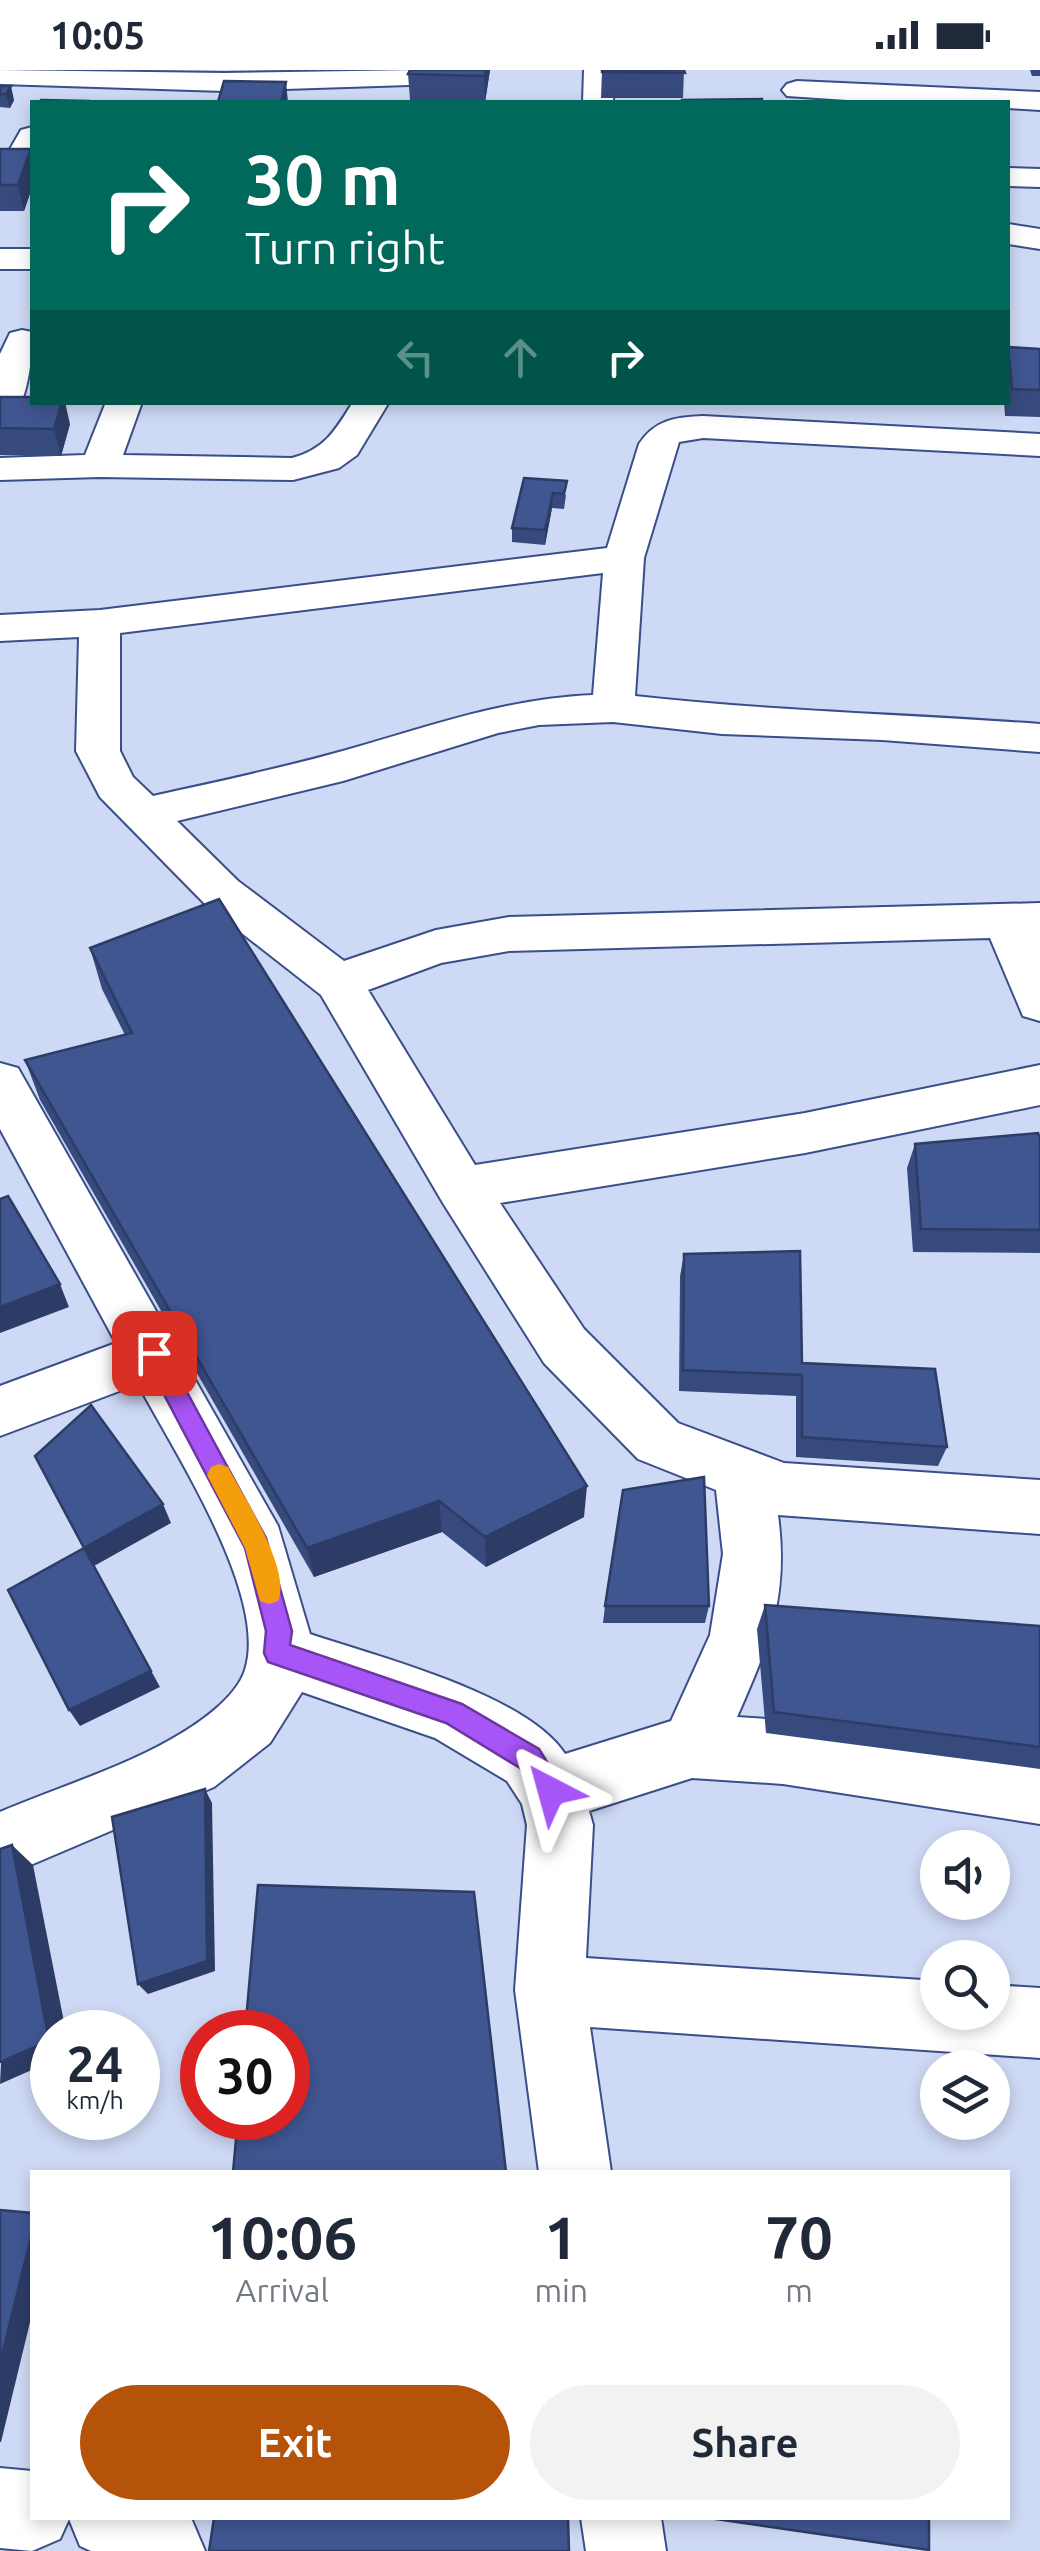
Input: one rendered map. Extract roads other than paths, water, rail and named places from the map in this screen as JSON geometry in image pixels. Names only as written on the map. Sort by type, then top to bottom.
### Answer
[{"type":"street","points":[[598,100],[599,70]]},
{"type":"street","points":[[0,75],[54,90],[407,83]]},
{"type":"street","points":[[797,87],[979,85],[1040,101]]},
{"type":"street","points":[[1010,234],[1040,239]]},
{"type":"street","points":[[0,259],[30,259]]},
{"type":"street","points":[[0,410],[18,340]]},
{"type":"street","points":[[100,466],[123,405]]},
{"type":"street","points":[[0,469],[293,469],[326,460],[344,446],[368,405]]},
{"type":"street","points":[[613,708],[624,558],[662,435],[675,429],[1040,445]]},
{"type":"street","points":[[0,628],[100,623],[624,558]]},
{"type":"street","points":[[100,623],[98,751],[116,786],[147,813],[222,893],[338,982],[462,1188],[564,1346],[658,1441],[784,1490],[1040,1507]]},
{"type":"street","points":[[147,813],[343,766],[493,720],[540,711],[613,708],[722,720],[882,726],[1040,738]]},
{"type":"street","points":[[338,982],[436,947],[509,934],[1024,921],[1040,1003]]},
{"type":"street","points":[[0,1082],[154,1353],[257,1546],[279,1631],[276,1680],[248,1721],[191,1764],[0,1846]]},
{"type":"street","points":[[462,1188],[805,1133],[1040,1084]]},
{"type":"street","points":[[0,1411],[154,1353]]},
{"type":"street","points":[[692,1746],[741,1636],[752,1554],[743,1474]]},
{"type":"street","points":[[277,1653],[452,1713],[530,1758],[551,1791],[560,1825],[550,1990],[575,2170]]},
{"type":"street","points":[[551,1791],[692,1746],[783,1752],[1040,1791]]},
{"type":"street","points":[[550,1990],[1040,2023]]},
{"type":"street","points":[[0,2508],[30,2511]]},
{"type":"street","points":[[136,2520],[155,2529],[165,2551]]},
{"type":"street","points":[[621,2520],[626,2551]]}]
